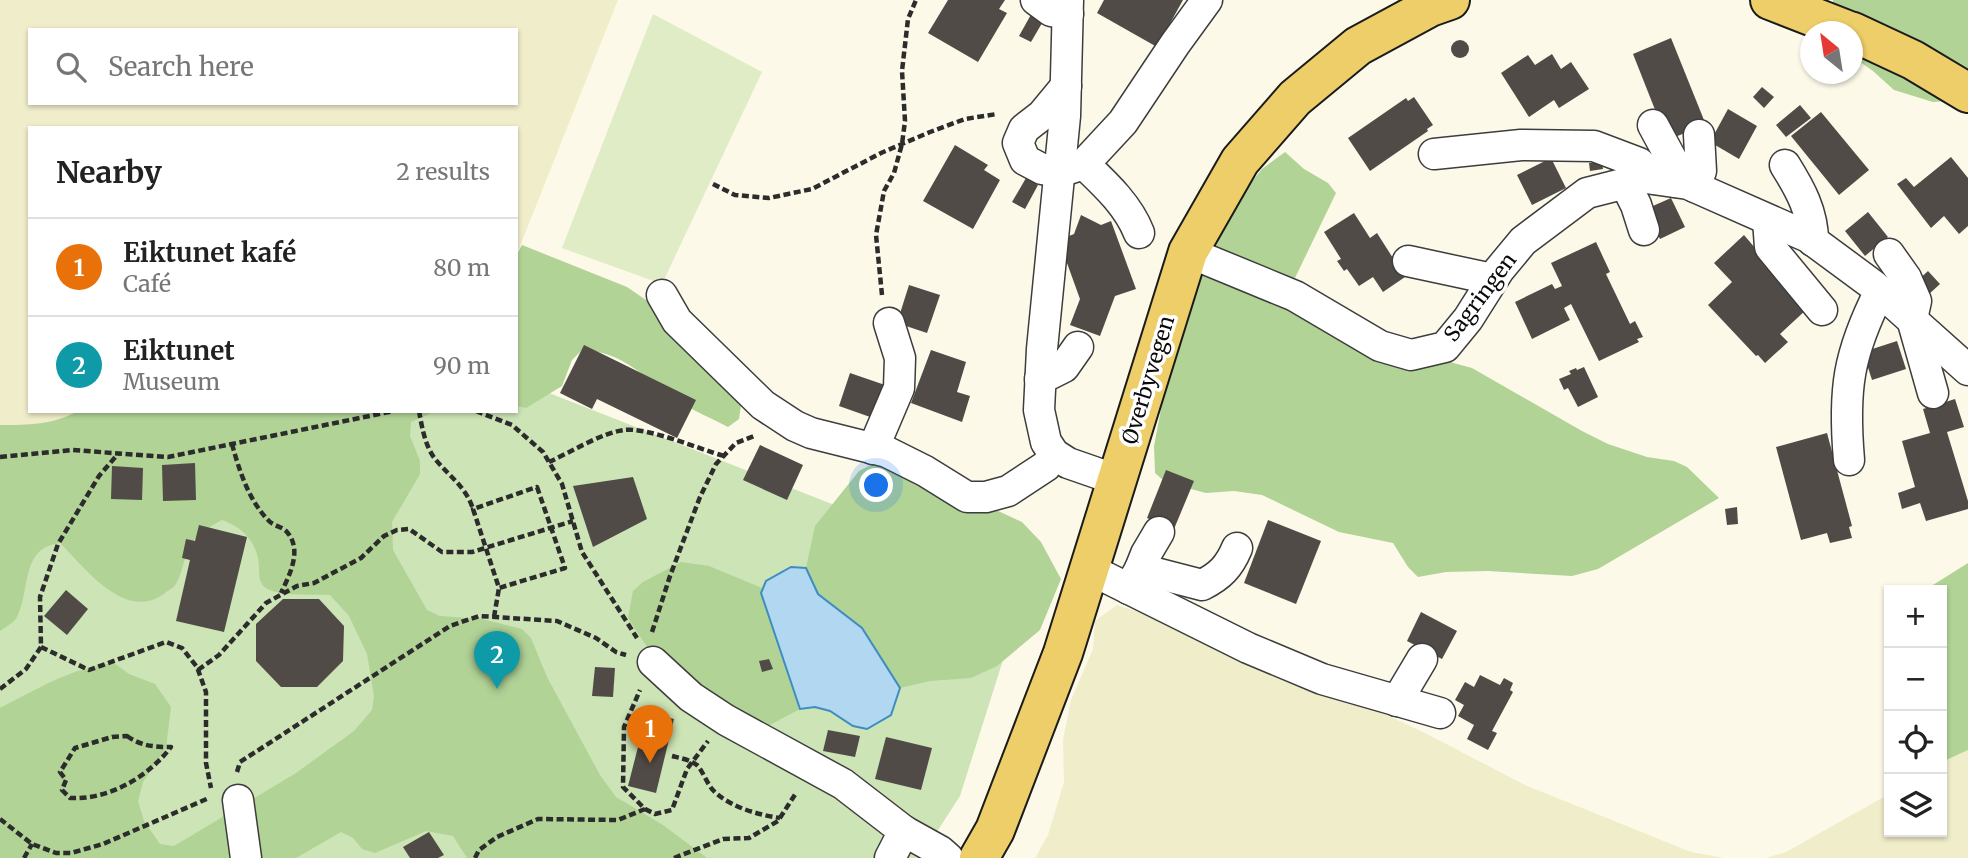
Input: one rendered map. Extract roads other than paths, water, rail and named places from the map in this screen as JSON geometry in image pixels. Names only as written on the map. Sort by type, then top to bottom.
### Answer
[{"type":"main road","name":"Øverbyvegen","points":[[979,858],[995,830],[1063,653],[1188,252],[1240,160],[1296,98],[1358,46],[1430,7],[1450,0]]},
{"type":"main road","points":[[1770,0],[1824,21]]},
{"type":"main road","points":[[1863,37],[1913,60],[1968,93]]},
{"type":"street","points":[[1036,0],[1051,11],[1068,7],[1066,86],[1072,168],[1040,379],[1039,410],[1046,442],[1054,454],[1068,463],[1117,480]]},
{"type":"street","points":[[1072,168],[1123,122],[1207,0]]},
{"type":"street","points":[[1066,86],[1038,118],[1024,128],[1018,143],[1025,160],[1042,169],[1072,168],[1109,188],[1132,217],[1139,233]]},
{"type":"street","points":[[1653,125],[1673,162],[1676,183]]},
{"type":"street","points":[[1676,183],[1700,171],[1699,135]]},
{"type":"street","points":[[1434,154],[1555,143],[1594,146],[1639,163],[1676,183],[1813,241],[1880,291],[1968,370]]},
{"type":"street","points":[[1785,164],[1802,193],[1813,222],[1813,241]]},
{"type":"street","name":"Sagringen","points":[[1188,252],[1295,296],[1380,346],[1410,355],[1445,347],[1468,319],[1492,279],[1522,242],[1587,193],[1646,178],[1676,183]]},
{"type":"street","points":[[1625,183],[1644,230]]},
{"type":"street","points":[[1768,220],[1770,247],[1822,310]]},
{"type":"street","points":[[1889,254],[1906,278],[1916,301],[1912,319],[1933,393]]},
{"type":"street","points":[[1408,261],[1492,279]]},
{"type":"street","points":[[1849,460],[1845,418],[1846,391],[1864,323],[1880,291]]},
{"type":"street","points":[[662,295],[677,321],[763,405],[811,433],[887,452],[925,471],[957,493],[986,498],[1009,491],[1046,466],[1054,454]]},
{"type":"street","points":[[873,449],[899,388],[900,358],[889,323]]},
{"type":"street","points":[[1040,379],[1064,367],[1078,347]]},
{"type":"street","points":[[1135,579],[1159,532]]},
{"type":"street","points":[[1089,569],[1135,579],[1202,585],[1220,576],[1237,548]]},
{"type":"street","points":[[1135,579],[1248,648],[1322,678],[1440,713]]},
{"type":"street","points":[[1397,701],[1422,659]]},
{"type":"street","points":[[653,662],[691,697],[726,720],[843,784],[904,831],[948,858]]},
{"type":"street","points":[[225,798],[246,858]]},
{"type":"street","points":[[890,858],[904,831]]},
{"type":"water","points":[[791,567],[806,568],[818,594],[862,628],[900,688],[891,715],[867,729],[853,726],[830,711],[815,707],[800,709],[761,593],[766,581]]},
{"type":"place","name":"Eiktunet","points":[[497,689]]},
{"type":"place","name":"Eiktunet kafé","points":[[650,763]]}]
